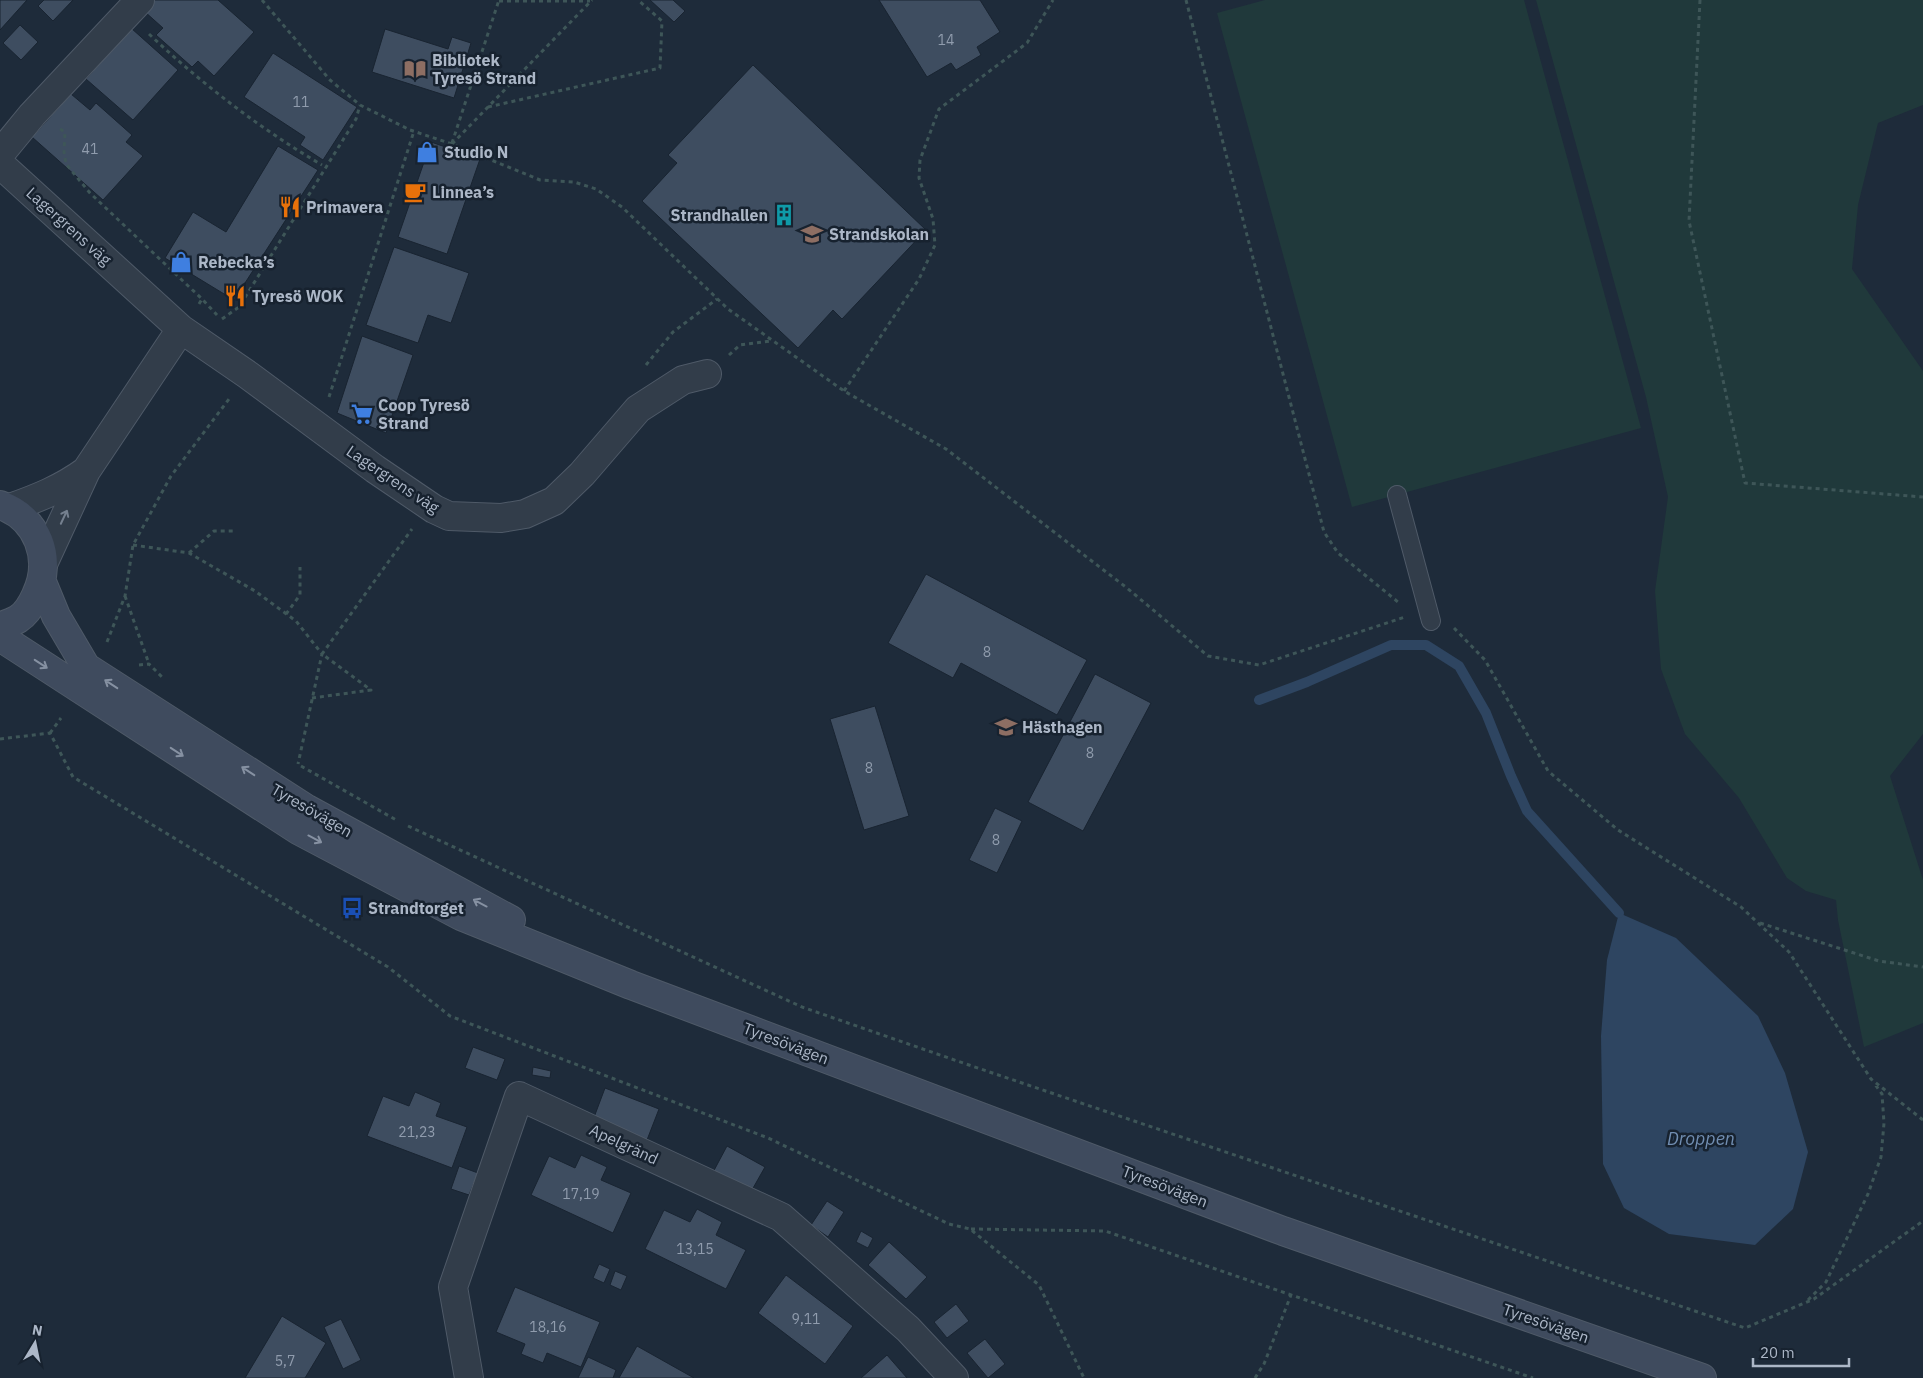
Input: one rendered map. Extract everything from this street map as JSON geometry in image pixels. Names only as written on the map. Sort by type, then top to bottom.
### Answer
[{"type":"main road","name":"Tyresövägen","points":[[5,506],[26,520],[38,537],[43,572],[56,616],[86,667],[307,809],[631,985]]},
{"type":"main road","points":[[0,627],[18,619],[32,604],[43,572]]},
{"type":"main road","name":"Tyresövägen","points":[[0,637],[298,830],[461,916],[631,985],[1283,1231],[1702,1378]]},
{"type":"street","points":[[0,154],[32,115],[134,7]]},
{"type":"street","name":"Lagergrens väg","points":[[0,164],[182,329],[248,375],[374,469],[428,506],[449,516],[502,518],[525,514],[554,501],[582,474],[638,409],[684,380],[707,374]]},
{"type":"street","points":[[43,572],[86,471],[182,329]]},
{"type":"street","points":[[5,506],[39,498],[67,485],[86,471]]},
{"type":"street","name":"Apelgränd","points":[[469,1378],[453,1286],[519,1096],[781,1217],[908,1329],[954,1378]]},
{"type":"lane","points":[[1397,495],[1431,621]]},
{"type":"path","points":[[262,0],[330,80],[360,105],[414,131],[452,144],[540,180],[574,182],[596,189],[622,207],[728,309],[844,392],[946,449],[1127,588],[1208,656],[1258,665],[1410,615]]},
{"type":"path","points":[[488,107],[660,68],[662,21],[638,0]]},
{"type":"path","points":[[844,392],[919,279],[935,245],[933,219],[920,178],[920,160],[939,110],[1027,42],[1053,0]]},
{"type":"path","points":[[1186,0],[1324,532],[1338,553],[1398,602],[1410,615],[1453,627],[1485,660],[1548,771],[1618,830],[1741,907],[1788,952],[1882,1094],[1884,1123],[1881,1156],[1868,1194],[1826,1282],[1806,1302]]},
{"type":"path","points":[[1700,0],[1689,221],[1745,483],[1923,497]]},
{"type":"path","points":[[452,144],[499,1],[591,1]]},
{"type":"path","points":[[452,144],[591,1]]},
{"type":"path","points":[[134,7],[188,70],[281,141],[322,165]]},
{"type":"path","points":[[222,320],[239,307],[356,119],[360,105]]},
{"type":"path","points":[[58,127],[65,132],[64,152],[66,164],[90,193],[202,298],[229,326]]},
{"type":"path","points":[[328,401],[414,131]]},
{"type":"path","points":[[182,329],[202,298]]},
{"type":"path","points":[[642,370],[673,332],[717,299]]},
{"type":"path","points":[[707,374],[740,345],[772,340]]},
{"type":"path","points":[[103,650],[125,596],[133,545],[171,476],[248,375]]},
{"type":"path","points":[[298,764],[322,654],[428,506]]},
{"type":"path","points":[[189,554],[214,531],[233,531]]},
{"type":"path","points":[[133,545],[189,554],[255,591],[296,621],[322,654],[371,690],[312,698]]},
{"type":"path","points":[[286,614],[300,595],[300,567]]},
{"type":"path","points":[[125,596],[149,664],[168,683]]},
{"type":"path","points":[[131,665],[149,664]]},
{"type":"path","points":[[0,739],[50,733],[61,718]]},
{"type":"path","points":[[50,733],[73,777],[388,967],[450,1016],[768,1138],[949,1224],[970,1229],[1105,1231],[1533,1378]]},
{"type":"path","points":[[290,760],[399,822]]},
{"type":"path","points":[[408,826],[802,1007],[1746,1328],[1814,1299],[1923,1221]]},
{"type":"path","points":[[1757,922],[1879,961],[1923,967]]},
{"type":"path","points":[[1871,1079],[1923,1120]]},
{"type":"path","points":[[970,1229],[1039,1285],[1084,1378]]},
{"type":"path","points":[[1255,1378],[1264,1364],[1291,1295]]},
{"type":"green space","points":[[1265,0],[1524,0],[1641,428],[1352,507],[1217,13]]},
{"type":"green space","points":[[1536,0],[1923,0],[1923,105],[1878,123],[1858,205],[1852,269],[1923,371],[1923,734],[1890,776],[1923,880],[1923,1023],[1864,1047],[1838,920],[1836,900],[1806,891],[1787,878],[1739,798],[1685,734],[1661,669],[1655,591],[1668,497],[1646,397]]},
{"type":"water","name":"Droppen","points":[[1619,913],[1676,938],[1758,1016],[1785,1073],[1808,1152],[1793,1209],[1755,1245],[1669,1234],[1624,1208],[1603,1164],[1601,1036],[1607,960]]},
{"type":"building","points":[[0,0],[27,0],[0,30]]},
{"type":"building","points":[[44,0],[73,0],[53,21],[38,6]]},
{"type":"building","points":[[155,0],[218,0],[254,32],[214,76],[198,61],[192,67],[156,35],[163,28],[144,11]]},
{"type":"building","points":[[650,0],[673,0],[685,11],[674,22]]},
{"type":"building","points":[[879,0],[980,0],[1000,32],[977,47],[981,55],[956,70],[951,63],[927,77]]},
{"type":"building","points":[[20,25],[38,42],[21,60],[3,43]]},
{"type":"building","points":[[131,28],[178,70],[133,120],[86,79]]},
{"type":"building","points":[[385,29],[448,49],[452,37],[471,43],[454,98],[372,72]]},
{"type":"building","points":[[273,53],[357,107],[323,160],[300,145],[305,137],[244,97]]},
{"type":"building","name":"Strandhallen","points":[[753,65],[926,230],[842,319],[833,310],[798,348],[642,201],[677,163],[668,155]]},
{"type":"building","points":[[71,94],[90,110],[96,103],[132,135],[126,142],[143,156],[103,200],[32,137]]},
{"type":"building","points":[[431,142],[480,159],[447,254],[398,237]]},
{"type":"building","points":[[278,146],[318,170],[234,300],[165,258],[193,212],[226,232]]},
{"type":"building","points":[[394,247],[469,273],[451,323],[428,315],[418,343],[366,325]]},
{"type":"building","points":[[362,336],[413,355],[386,433],[337,413]]},
{"type":"building","points":[[926,574],[1087,660],[1057,715],[961,663],[953,678],[888,643]]},
{"type":"building","points":[[1095,674],[1151,703],[1083,831],[1028,802]]},
{"type":"building","points":[[875,706],[909,816],[864,830],[830,719]]},
{"type":"building","points":[[995,808],[1022,821],[997,873],[969,860]]},
{"type":"building","points":[[473,1047],[505,1059],[497,1080],[465,1068]]},
{"type":"building","points":[[533,1067],[551,1071],[550,1078],[532,1075]]},
{"type":"building","points":[[605,1088],[659,1109],[647,1140],[593,1120]]},
{"type":"building","points":[[415,1092],[441,1103],[436,1116],[467,1127],[452,1168],[367,1136],[383,1096],[409,1106]]},
{"type":"building","points":[[727,1146],[765,1167],[748,1197],[711,1176]]},
{"type":"building","points":[[581,1155],[607,1167],[601,1180],[631,1193],[613,1233],[531,1195],[549,1156],[575,1168]]},
{"type":"building","points":[[459,1166],[478,1173],[469,1195],[451,1189]]},
{"type":"building","points":[[827,1201],[844,1212],[828,1237],[811,1225]]},
{"type":"building","points":[[697,1209],[722,1222],[716,1235],[746,1250],[726,1289],[645,1249],[664,1210],[690,1222]]},
{"type":"building","points":[[861,1231],[873,1238],[868,1248],[856,1242]]},
{"type":"building","points":[[889,1242],[927,1277],[906,1299],[868,1265]]},
{"type":"building","points":[[599,1264],[610,1269],[604,1283],[593,1278]]},
{"type":"building","points":[[615,1271],[627,1276],[621,1290],[610,1285]]},
{"type":"building","points":[[786,1275],[853,1326],[825,1364],[758,1313]]},
{"type":"building","points":[[515,1287],[600,1322],[581,1367],[547,1353],[543,1363],[521,1354],[525,1344],[496,1332]]},
{"type":"building","points":[[956,1304],[969,1321],[947,1338],[934,1322]]},
{"type":"building","points":[[282,1316],[326,1343],[305,1378],[245,1378]]},
{"type":"building","points":[[341,1319],[361,1360],[343,1369],[324,1327]]},
{"type":"building","points":[[985,1339],[1005,1364],[988,1378],[967,1353]]},
{"type":"building","points":[[637,1346],[694,1378],[619,1378]]},
{"type":"building","points":[[887,1355],[907,1378],[861,1378]]},
{"type":"building","points":[[588,1357],[616,1370],[613,1378],[578,1378]]},
{"type":"waterway","points":[[1259,700],[1307,682],[1391,645],[1426,645],[1459,666],[1486,713],[1527,811],[1619,913]]},
{"type":"place","name":"Bibliotek Tyresö Strand","points":[[415,69]]},
{"type":"place","name":"Studio N","points":[[427,152]]},
{"type":"place","name":"Linnea’s","points":[[415,192]]},
{"type":"place","name":"Primavera","points":[[290,207]]},
{"type":"place","name":"Strandhallen","points":[[784,215]]},
{"type":"place","name":"Strandskolan","points":[[812,234]]},
{"type":"place","name":"Rebecka’s","points":[[181,262]]},
{"type":"place","name":"Tyresö WOK","points":[[235,296]]},
{"type":"place","name":"Coop Tyresö Strand","points":[[362,414]]},
{"type":"place","name":"Hästhagen","points":[[1006,727]]},
{"type":"place","name":"Strandtorget","points":[[352,908]]}]
